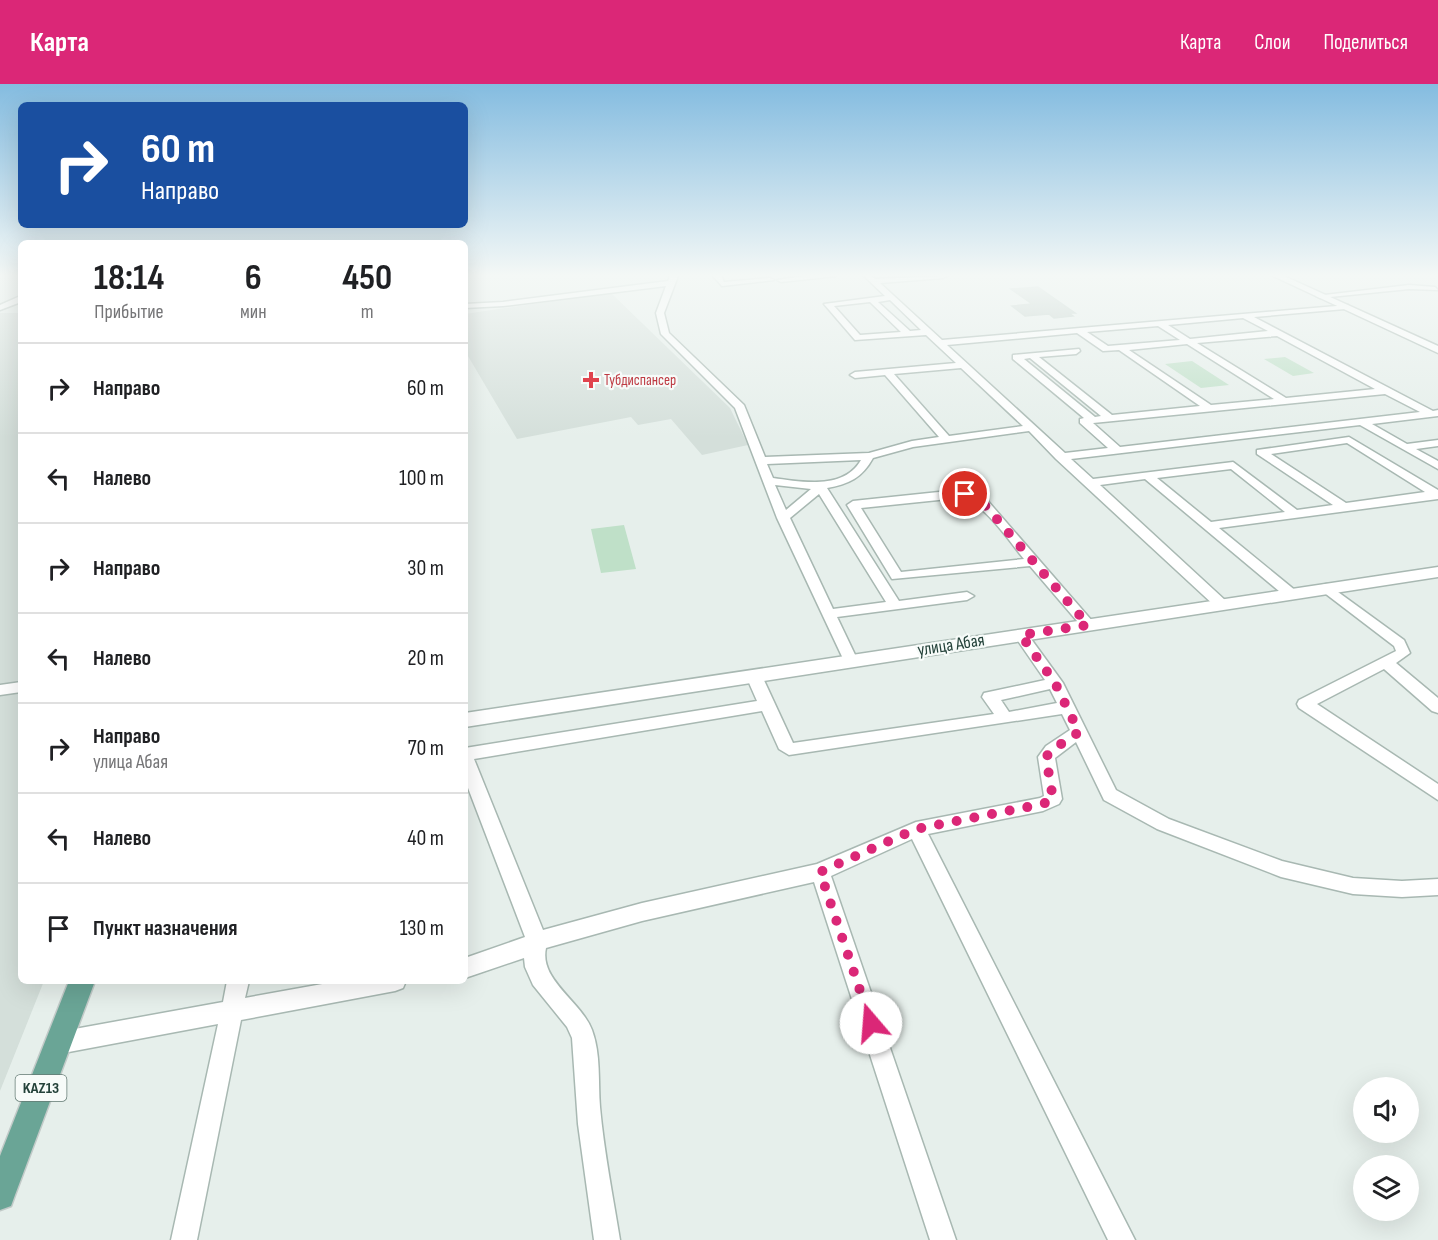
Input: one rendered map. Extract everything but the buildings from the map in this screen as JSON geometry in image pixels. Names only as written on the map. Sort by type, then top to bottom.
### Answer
[{"type":"main road","name":"KAZ13","points":[[0,1195],[81,984]]},
{"type":"street","points":[[664,330],[665,334],[740,407],[783,518],[851,661]]},
{"type":"street","points":[[851,330],[858,338],[927,332],[1221,604]]},
{"type":"street","points":[[904,330],[908,334]]},
{"type":"street","points":[[939,343],[1090,330]]},
{"type":"street","points":[[1169,330],[1284,401]]},
{"type":"street","points":[[1272,330],[1386,391],[1435,413]]},
{"type":"street","points":[[1395,330],[1438,350]]},
{"type":"street","points":[[1079,331],[1104,348],[1122,349],[1278,333]]},
{"type":"street","points":[[1263,334],[1370,392]]},
{"type":"street","points":[[990,339],[999,346]]},
{"type":"street","points":[[1122,349],[1210,408]]},
{"type":"street","points":[[1077,351],[1012,355],[1093,420]]},
{"type":"street","points":[[1031,355],[1109,418]]},
{"type":"street","points":[[855,375],[962,365]]},
{"type":"street","points":[[887,372],[945,438]]},
{"type":"street","points":[[1117,450],[1084,422],[1386,391]]},
{"type":"street","points":[[1060,457],[1435,413]]},
{"type":"street","points":[[1362,422],[1438,466]]},
{"type":"street","points":[[760,460],[869,456],[945,438],[1029,428]]},
{"type":"street","points":[[1344,507],[1261,452],[1349,440],[1437,494]]},
{"type":"street","points":[[1406,447],[1438,443]]},
{"type":"street","points":[[768,482],[820,487],[853,477],[865,466],[869,456]]},
{"type":"street","points":[[1088,483],[1233,465],[1295,514]]},
{"type":"street","points":[[1147,475],[1291,594]]},
{"type":"street","points":[[783,518],[820,487]]},
{"type":"street","points":[[820,487],[895,606]]},
{"type":"street","points":[[1209,526],[1437,494]]},
{"type":"street","points":[[1033,562],[897,576],[853,505],[970,495],[983,503],[1088,625]]},
{"type":"street","name":"улица Абая","points":[[468,720],[1438,572]]},
{"type":"street","points":[[1327,588],[1403,649],[1399,657],[1305,704],[1438,793]]},
{"type":"street","points":[[829,614],[968,596]]},
{"type":"street","points":[[1021,635],[1055,683],[1110,795],[1163,824],[1281,869],[1353,886],[1401,889],[1438,886]]},
{"type":"street","points":[[1387,663],[1438,707]]},
{"type":"street","points":[[754,676],[785,745],[789,749],[1068,707]]},
{"type":"street","points":[[1005,718],[990,697],[1055,683]]},
{"type":"street","points":[[0,690],[18,687]]},
{"type":"street","points":[[468,755],[766,705]]},
{"type":"street","points":[[468,967],[512,953],[537,941],[642,912],[820,872],[916,829],[1043,804],[1053,799],[1046,757],[1052,750],[1079,732]]},
{"type":"street","points":[[468,764],[537,941],[533,962],[539,977],[570,1012],[581,1032],[592,1149],[607,1240]]},
{"type":"street","points":[[916,829],[1122,1240]]},
{"type":"street","points":[[820,872],[944,1240]]},
{"type":"street","points":[[184,1240],[237,984]]},
{"type":"street","points":[[58,1043],[378,984]]},
{"type":"shaded area","points":[[0,330],[18,330],[18,984],[43,984],[0,1091]]},
{"type":"shaded area","name":"Тубдиспансер","points":[[468,330],[649,330],[730,408],[748,445],[702,455],[671,419],[638,425],[631,417],[517,439],[468,356]]},
{"type":"green space","points":[[1285,357],[1314,373],[1293,376],[1264,359]]},
{"type":"green space","points":[[1192,361],[1229,385],[1201,388],[1165,364]]},
{"type":"green space","points":[[624,525],[636,569],[601,573],[591,529]]},
{"type":"place","name":"Тубдиспансер","points":[[591,380]]},
{"type":"route","points":[[871,1023],[820,872],[916,829],[1043,804],[1053,799],[1046,757],[1052,750],[1079,732],[1055,683],[1021,635],[1088,625],[983,503],[974,496],[965,494]]}]
